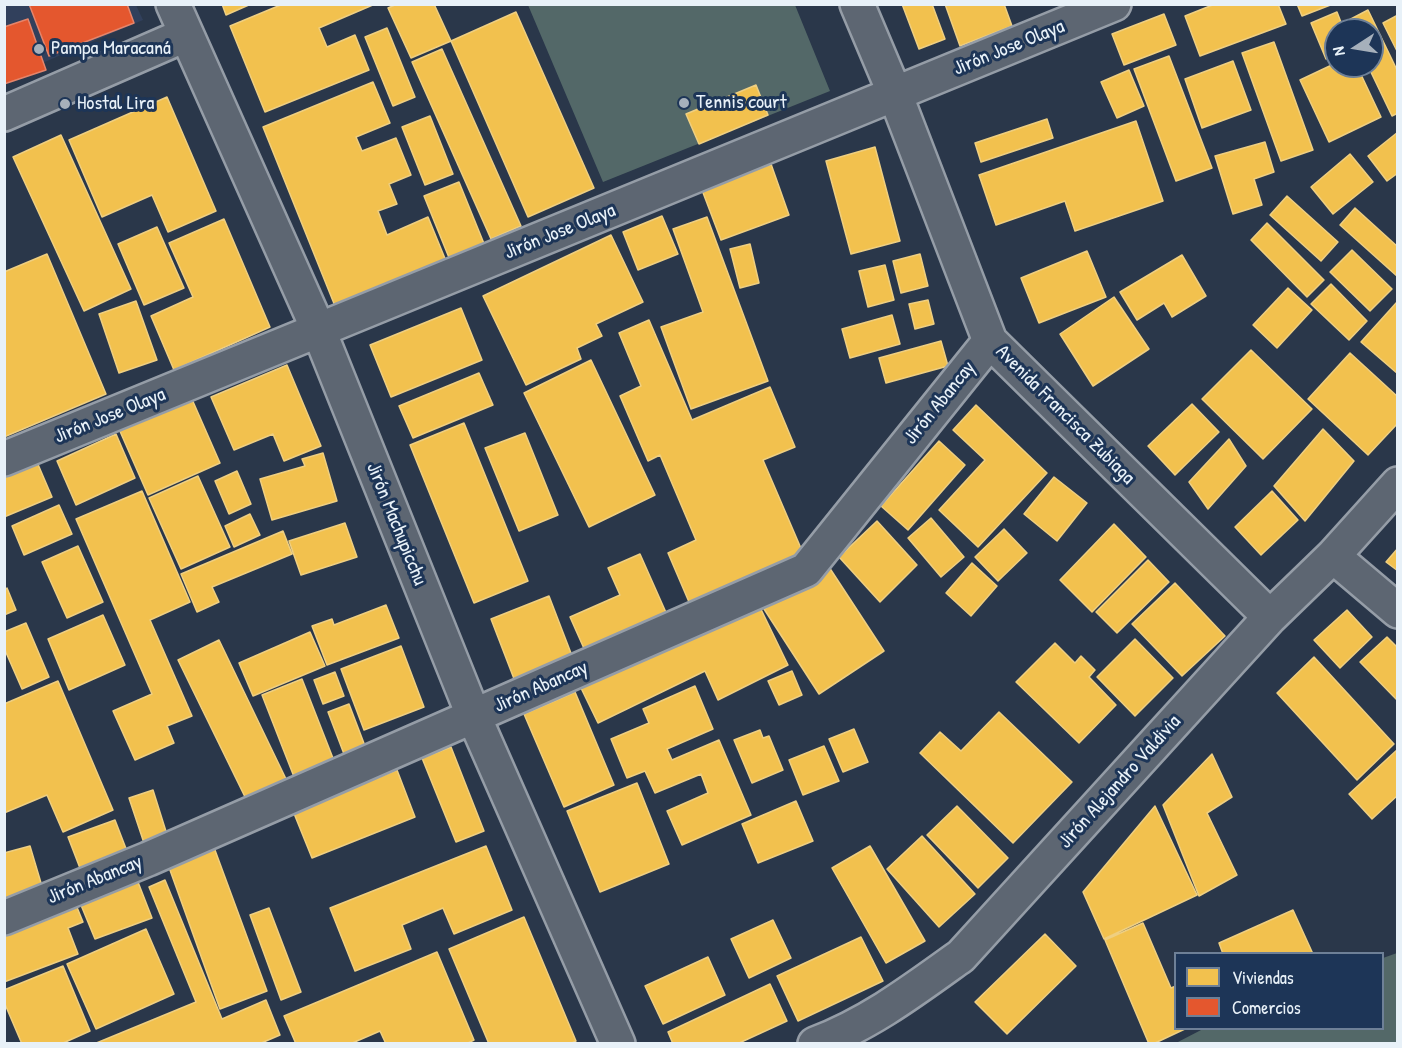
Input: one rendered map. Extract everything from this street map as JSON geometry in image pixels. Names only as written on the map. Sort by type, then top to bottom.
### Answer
[{"type":"street","name":"Jirón Machupicchu","points":[[172,4],[319,331],[474,717],[618,1044]]},
{"type":"street","name":"Avenida Francisca Zubiaga","points":[[857,4],[895,94],[990,341],[1270,617]]},
{"type":"street","name":"Jirón Jose Olaya","points":[[4,459],[1114,4]]},
{"type":"street","points":[[4,114],[185,35]]},
{"type":"street","name":"Jirón Abancay","points":[[4,918],[148,859],[806,570],[990,341]]},
{"type":"street","name":"Jirón Alejandro Valdivia","points":[[815,1044],[838,1035],[899,1000],[961,956],[1270,617],[1333,556],[1398,484]]},
{"type":"street","points":[[1333,556],[1398,611]]},
{"type":"shaded area","name":"Pampa Maracaná","points":[[5,5],[136,5],[143,20],[5,79]]},
{"type":"green space","name":"Tennis court","points":[[528,5],[795,5],[830,91],[603,182]]},
{"type":"green space","points":[[1397,953],[1397,1043],[1176,1043],[1201,1030],[1384,1030],[1384,958]]},
{"type":"building: Viviendas","points":[[222,4],[251,4],[226,15]]},
{"type":"building: Viviendas","points":[[283,4],[375,4],[319,28],[327,47],[355,35],[369,70],[265,112],[230,26]]},
{"type":"building: Viviendas","points":[[397,4],[434,4],[451,41],[411,58],[388,8]]},
{"type":"building: Viviendas","points":[[902,4],[932,4],[945,39],[919,49]]},
{"type":"building: Viviendas","points":[[945,4],[1004,4],[1012,26],[960,46]]},
{"type":"building: Viviendas","points":[[1215,4],[1278,4],[1286,24],[1200,56],[1185,16]]},
{"type":"building: Viviendas","points":[[1297,4],[1333,4],[1302,16]]},
{"type":"building: Viviendas","points":[[1368,10],[1372,18],[1353,18]]},
{"type":"building: Viviendas","points":[[516,12],[594,188],[528,217],[451,41]]},
{"type":"building: Viviendas","points":[[1337,12],[1339,18],[1324,18],[1324,54],[1311,23]]},
{"type":"building: Viviendas","points":[[1164,14],[1176,45],[1124,65],[1112,34]]},
{"type":"building: Viviendas","points":[[1398,15],[1398,53],[1384,25],[1384,22]]},
{"type":"building: Viviendas","points":[[387,28],[415,97],[393,106],[365,37]]},
{"type":"building: Viviendas","points":[[1274,42],[1313,150],[1281,161],[1242,53]]},
{"type":"building: Viviendas","points":[[1384,43],[1398,72],[1398,113],[1392,116],[1374,78],[1384,78]]},
{"type":"building: Viviendas","points":[[442,49],[521,226],[491,239],[412,62]]},
{"type":"building: Viviendas","points":[[1169,56],[1212,168],[1176,181],[1134,69]]},
{"type":"building: Viviendas","points":[[1233,61],[1251,110],[1202,128],[1185,79]]},
{"type":"building: Viviendas","points":[[1324,69],[1324,78],[1363,78],[1381,117],[1329,142],[1300,80]]},
{"type":"building: Viviendas","points":[[1129,70],[1144,106],[1117,118],[1101,82]]},
{"type":"building: Viviendas","points":[[373,82],[390,123],[356,137],[362,151],[396,138],[411,175],[389,184],[397,204],[378,211],[387,235],[428,217],[446,261],[335,306],[263,127]]},
{"type":"building: Viviendas","points":[[756,85],[768,115],[699,144],[686,114]]},
{"type":"building: Viviendas","points":[[167,97],[216,211],[168,232],[152,195],[102,217],[69,140]]},
{"type":"building: Viviendas","points":[[430,116],[453,174],[425,185],[402,127]]},
{"type":"building: Viviendas","points":[[1047,119],[1053,138],[981,162],[975,143]]},
{"type":"building: Viviendas","points":[[1136,121],[1163,201],[1075,231],[1065,201],[996,225],[979,175]]},
{"type":"building: Viviendas","points":[[1398,132],[1398,173],[1387,181],[1368,156]]},
{"type":"building: Viviendas","points":[[61,135],[131,289],[84,311],[13,157]]},
{"type":"building: Viviendas","points":[[1265,142],[1274,172],[1254,179],[1262,205],[1233,214],[1215,156]]},
{"type":"building: Viviendas","points":[[875,147],[900,241],[851,254],[826,161]]},
{"type":"building: Viviendas","points":[[1350,154],[1373,182],[1333,214],[1311,187]]},
{"type":"building: Viviendas","points":[[771,164],[789,215],[721,240],[702,190]]},
{"type":"building: Viviendas","points":[[459,182],[487,251],[452,265],[424,196]]},
{"type":"building: Viviendas","points":[[1287,196],[1338,242],[1321,261],[1270,215]]},
{"type":"building: Viviendas","points":[[1355,208],[1398,247],[1398,277],[1340,225]]},
{"type":"building: Viviendas","points":[[662,216],[678,254],[638,270],[623,232]]},
{"type":"building: Viviendas","points":[[707,217],[768,381],[691,409],[661,327],[703,312],[673,229]]},
{"type":"building: Viviendas","points":[[224,219],[270,327],[174,370],[151,316],[193,297],[169,243]]},
{"type":"building: Viviendas","points":[[1267,223],[1324,280],[1307,297],[1251,240]]},
{"type":"building: Viviendas","points":[[157,227],[184,288],[144,305],[118,244]]},
{"type":"building: Viviendas","points":[[611,235],[643,302],[596,324],[602,336],[577,348],[581,359],[526,385],[483,296]]},
{"type":"building: Viviendas","points":[[750,244],[759,283],[740,288],[730,249]]},
{"type":"building: Viviendas","points":[[1352,250],[1392,289],[1370,311],[1330,272]]},
{"type":"building: Viviendas","points":[[1087,251],[1106,297],[1039,323],[1021,278]]},
{"type":"building: Viviendas","points":[[47,254],[106,394],[4,437],[4,272]]},
{"type":"building: Viviendas","points":[[920,254],[928,286],[901,293],[893,261]]},
{"type":"building: Viviendas","points":[[1182,255],[1206,296],[1172,317],[1164,303],[1137,320],[1120,292]]},
{"type":"building: Viviendas","points":[[885,265],[894,300],[868,307],[859,271]]},
{"type":"building: Viviendas","points":[[1331,284],[1367,321],[1349,340],[1311,304]]},
{"type":"building: Viviendas","points":[[1288,288],[1312,310],[1277,348],[1253,325]]},
{"type":"building: Viviendas","points":[[1114,297],[1149,349],[1093,386],[1060,334]]},
{"type":"building: Viviendas","points":[[928,300],[934,324],[915,329],[909,304]]},
{"type":"building: Viviendas","points":[[136,301],[157,360],[119,373],[99,314]]},
{"type":"building: Viviendas","points":[[1398,303],[1398,374],[1361,342]]},
{"type":"building: Viviendas","points":[[461,308],[482,360],[391,397],[370,345]]},
{"type":"building: Viviendas","points":[[892,315],[900,344],[850,358],[842,329]]},
{"type":"building: Viviendas","points":[[649,320],[692,420],[770,387],[795,447],[763,460],[803,553],[689,602],[668,553],[696,540],[660,455],[648,461],[620,396],[641,386],[619,333]]},
{"type":"building: Viviendas","points":[[941,341],[948,366],[886,383],[879,358]]},
{"type":"building: Viviendas","points":[[1251,350],[1312,409],[1263,459],[1202,399]]},
{"type":"building: Viviendas","points":[[1350,353],[1398,397],[1398,423],[1368,455],[1308,399]]},
{"type":"building: Viviendas","points":[[591,360],[655,495],[589,527],[524,393]]},
{"type":"building: Viviendas","points":[[287,365],[321,446],[284,461],[273,434],[234,450],[211,397]]},
{"type":"building: Viviendas","points":[[479,373],[493,405],[413,438],[399,406]]},
{"type":"building: Viviendas","points":[[191,397],[220,463],[148,495],[119,429]]},
{"type":"building: Viviendas","points":[[1192,404],[1219,432],[1175,475],[1148,446]]},
{"type":"building: Viviendas","points":[[976,405],[1047,473],[978,547],[939,510],[985,460],[953,430]]},
{"type":"building: Viviendas","points":[[464,423],[528,581],[474,603],[410,445]]},
{"type":"building: Viviendas","points":[[1323,429],[1354,461],[1305,521],[1274,486]]},
{"type":"building: Viviendas","points":[[525,433],[558,515],[519,531],[485,448]]},
{"type":"building: Viviendas","points":[[116,434],[135,478],[76,505],[57,461]]},
{"type":"building: Viviendas","points":[[1229,439],[1246,466],[1208,509],[1189,482]]},
{"type":"building: Viviendas","points":[[939,441],[965,465],[908,530],[881,506]]},
{"type":"building: Viviendas","points":[[323,453],[337,501],[272,520],[260,479],[305,466],[302,459]]},
{"type":"building: Viviendas","points":[[34,455],[52,497],[4,517],[4,467]]},
{"type":"building: Viviendas","points":[[237,471],[251,504],[229,514],[215,481]]},
{"type":"building: Viviendas","points":[[198,476],[230,547],[181,569],[149,498]]},
{"type":"building: Viviendas","points":[[1054,477],[1087,503],[1057,541],[1024,514]]},
{"type":"building: Viviendas","points":[[142,491],[190,602],[150,620],[192,716],[167,726],[174,743],[135,760],[113,711],[152,694],[76,519]]},
{"type":"building: Viviendas","points":[[1272,491],[1298,520],[1261,555],[1235,527]]},
{"type":"building: Viviendas","points":[[59,505],[72,534],[24,555],[12,526]]},
{"type":"building: Viviendas","points":[[250,514],[260,535],[234,547],[225,526]]},
{"type":"building: Viviendas","points":[[931,518],[964,557],[941,577],[908,538]]},
{"type":"building: Viviendas","points":[[877,521],[917,565],[880,602],[839,557]]},
{"type":"building: Viviendas","points":[[345,523],[357,557],[301,575],[289,541]]},
{"type":"building: Viviendas","points":[[1114,524],[1146,557],[1092,612],[1060,580]]},
{"type":"building: Viviendas","points":[[1004,529],[1027,553],[998,581],[975,557]]},
{"type":"building: Viviendas","points":[[283,531],[292,554],[212,587],[219,602],[197,612],[181,574]]},
{"type":"building: Viviendas","points":[[78,546],[103,602],[67,618],[42,562]]},
{"type":"building: Viviendas","points":[[1398,548],[1398,571],[1386,562]]},
{"type":"building: Viviendas","points":[[640,554],[668,617],[586,653],[570,617],[620,595],[608,568]]},
{"type":"building: Viviendas","points":[[1148,560],[1169,582],[1117,633],[1096,612]]},
{"type":"building: Viviendas","points":[[972,563],[997,586],[971,616],[946,593]]},
{"type":"building: Viviendas","points":[[829,567],[884,651],[819,694],[764,609]]},
{"type":"building: Viviendas","points":[[1175,583],[1225,636],[1182,676],[1132,624]]},
{"type":"building: Viviendas","points":[[7,588],[16,610],[4,615],[4,590]]},
{"type":"building: Viviendas","points":[[549,596],[574,661],[516,684],[491,619]]},
{"type":"building: Viviendas","points":[[756,599],[788,665],[718,700],[705,671],[598,723],[580,686]]},
{"type":"building: Viviendas","points":[[386,605],[399,638],[327,665],[312,626],[332,619],[334,625]]},
{"type":"building: Viviendas","points":[[1347,610],[1372,637],[1340,668],[1314,640]]},
{"type":"building: Viviendas","points":[[103,615],[125,665],[69,690],[48,639]]},
{"type":"building: Viviendas","points":[[26,623],[49,677],[22,689],[4,648],[4,632]]},
{"type":"building: Viviendas","points":[[310,632],[325,666],[253,696],[239,663]]},
{"type":"building: Viviendas","points":[[1387,637],[1398,648],[1398,701],[1360,662]]},
{"type":"building: Viviendas","points":[[1135,639],[1173,678],[1135,716],[1097,677]]},
{"type":"building: Viviendas","points":[[219,640],[287,781],[247,801],[178,660]]},
{"type":"building: Viviendas","points":[[1055,643],[1075,663],[1081,656],[1095,670],[1089,677],[1116,705],[1079,743],[1016,682]]},
{"type":"building: Viviendas","points":[[401,646],[424,707],[364,730],[341,669]]},
{"type":"building: Viviendas","points":[[1314,657],[1394,744],[1357,780],[1277,693]]},
{"type":"building: Viviendas","points":[[792,671],[802,695],[779,705],[768,681]]},
{"type":"building: Viviendas","points":[[335,672],[344,696],[323,704],[314,680]]},
{"type":"building: Viviendas","points":[[302,679],[338,771],[298,787],[262,695]]},
{"type":"building: Viviendas","points":[[58,681],[113,810],[63,832],[47,795],[4,813],[4,704]]},
{"type":"building: Viviendas","points":[[695,686],[713,729],[667,749],[672,760],[719,740],[751,815],[682,845],[667,811],[708,793],[701,774],[655,793],[645,771],[627,778],[611,739],[649,723],[643,709]]},
{"type":"building: Viviendas","points":[[575,692],[614,785],[564,807],[524,714]]},
{"type":"building: Viviendas","points":[[349,704],[365,746],[344,754],[328,712]]},
{"type":"building: Viviendas","points":[[999,712],[1072,782],[1013,843],[920,753],[940,732],[961,751]]},
{"type":"building: Viviendas","points":[[854,729],[868,762],[843,772],[829,739]]},
{"type":"building: Viviendas","points":[[760,730],[763,738],[769,736],[783,770],[752,783],[734,740]]},
{"type":"building: Viviendas","points":[[824,746],[839,781],[803,795],[789,760]]},
{"type":"building: Viviendas","points":[[451,747],[484,831],[456,842],[422,758]]},
{"type":"building: Viviendas","points":[[1398,749],[1398,795],[1372,819],[1349,794]]},
{"type":"building: Viviendas","points":[[1212,754],[1232,797],[1207,813],[1237,875],[1199,896],[1163,805]]},
{"type":"building: Viviendas","points":[[397,770],[415,817],[312,858],[293,811]]},
{"type":"building: Viviendas","points":[[637,783],[669,864],[600,892],[567,811]]},
{"type":"building: Viviendas","points":[[153,790],[169,841],[146,849],[129,798]]},
{"type":"building: Viviendas","points":[[796,801],[813,841],[758,863],[742,824]]},
{"type":"building: Viviendas","points":[[957,806],[1008,858],[978,888],[927,835]]},
{"type":"building: Viviendas","points":[[1155,806],[1197,895],[1104,939],[1083,892]]},
{"type":"building: Viviendas","points":[[115,820],[130,859],[83,876],[68,837]]},
{"type":"building: Viviendas","points":[[922,836],[975,894],[939,927],[887,869]]},
{"type":"building: Viviendas","points":[[212,842],[267,991],[220,1009],[166,859]]},
{"type":"building: Viviendas","points":[[30,846],[44,893],[4,905],[4,853]]},
{"type":"building: Viviendas","points":[[486,846],[512,910],[454,934],[443,908],[402,925],[411,949],[355,971],[330,908]]},
{"type":"building: Viviendas","points":[[870,846],[925,941],[886,963],[832,868]]},
{"type":"building: Viviendas","points":[[165,880],[222,1019],[266,1000],[280,1035],[259,1044],[94,1044],[196,1002],[149,887]]},
{"type":"building: Viviendas","points":[[138,882],[152,918],[95,939],[76,893],[117,890]]},
{"type":"building: Viviendas","points":[[74,900],[83,922],[68,928],[78,954],[4,982],[4,926]]},
{"type":"building: Viviendas","points":[[269,908],[301,992],[281,1000],[250,915]]},
{"type":"building: Viviendas","points":[[1293,910],[1312,952],[1222,952],[1219,943]]},
{"type":"building: Viviendas","points":[[524,917],[576,1041],[570,1044],[489,1044],[449,949]]},
{"type":"building: Viviendas","points":[[773,920],[791,958],[749,978],[731,939]]},
{"type":"building: Viviendas","points":[[1143,923],[1171,988],[1174,987],[1174,1030],[1183,1030],[1149,1044],[1105,940]]},
{"type":"building: Viviendas","points":[[146,929],[174,994],[96,1029],[67,964]]},
{"type":"building: Viviendas","points":[[1045,934],[1076,966],[1007,1034],[975,1002]]},
{"type":"building: Viviendas","points":[[861,937],[883,981],[798,1021],[777,976]]},
{"type":"building: Viviendas","points":[[437,952],[474,1040],[466,1044],[386,1044],[380,1031],[350,1044],[296,1044],[284,1016]]},
{"type":"building: Viviendas","points":[[708,957],[725,995],[663,1024],[645,986]]},
{"type":"building: Viviendas","points":[[63,966],[90,1031],[61,1044],[22,1044],[4,1002],[4,990]]},
{"type":"building: Viviendas","points":[[770,984],[787,1021],[737,1044],[673,1044],[668,1032]]},
{"type":"building: Comercios","points":[[29,4],[127,4],[134,23],[49,56]]},
{"type":"building: Comercios","points":[[28,19],[46,70],[4,84],[4,27]]},
{"type":"place","name":"Pampa Maracaná","points":[[39,49]]},
{"type":"place","name":"Tennis court","points":[[684,103]]},
{"type":"place","name":"Hostal Lira","points":[[65,104]]}]
